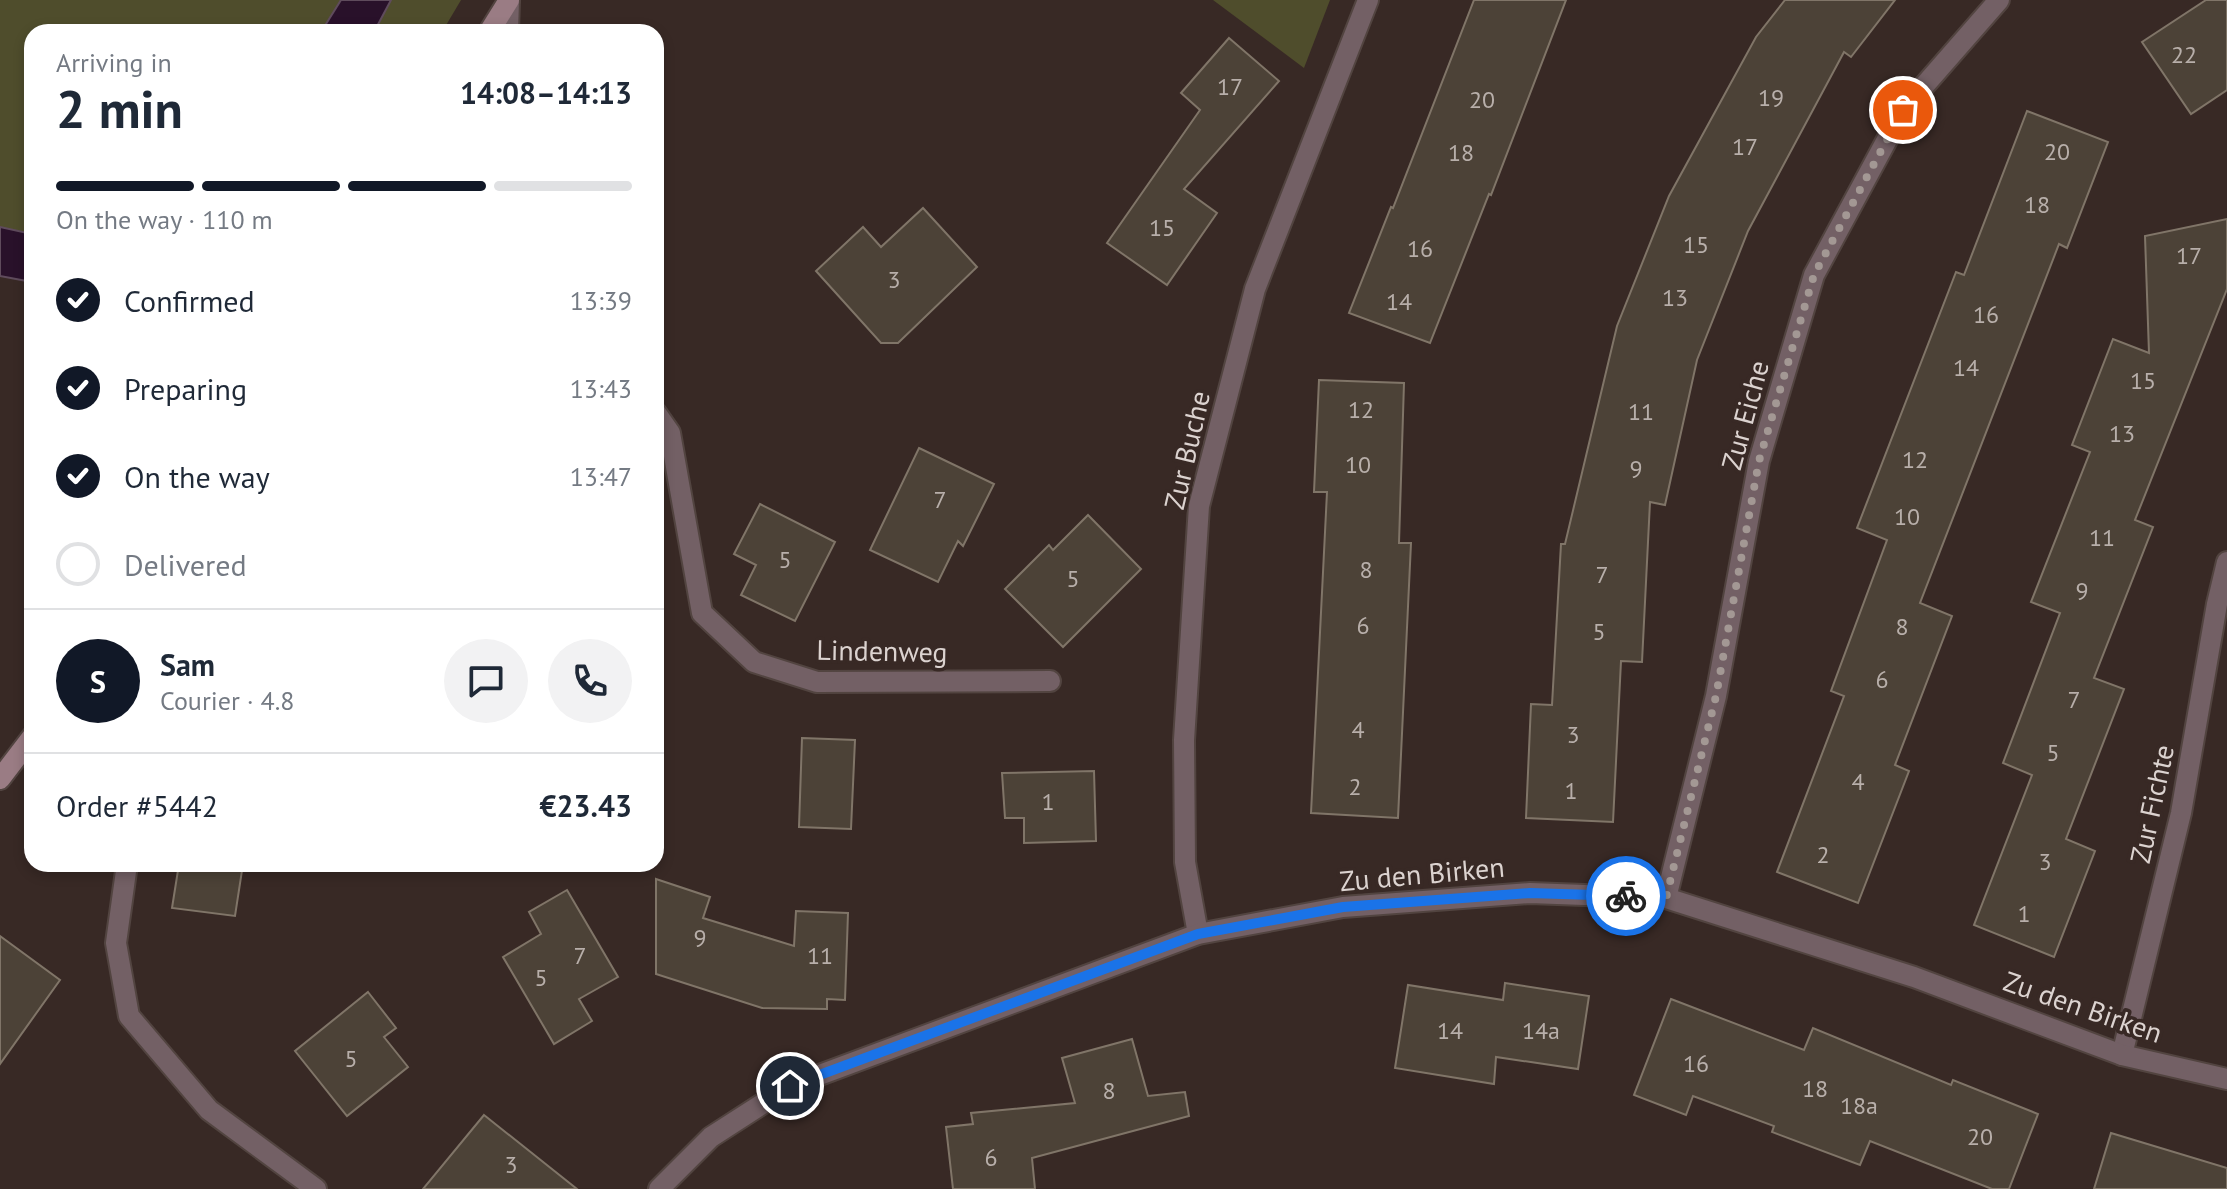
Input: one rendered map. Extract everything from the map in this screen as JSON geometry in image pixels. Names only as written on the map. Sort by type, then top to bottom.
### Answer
[{"type":"main road","points":[[494,24],[509,0]]},
{"type":"main road","points":[[0,779],[24,748]]},
{"type":"street","points":[[508,24],[509,0]]},
{"type":"street","name":"Zur Buche","points":[[1198,934],[1185,862],[1184,740],[1199,506],[1255,289],[1368,0]]},
{"type":"street","name":"Zur Eiche","points":[[1666,898],[1716,696],[1759,461],[1814,275],[1903,110],[1999,0]]},
{"type":"street","name":"Lindenweg","points":[[664,424],[670,433],[702,613],[754,662],[817,682],[1050,681]]},
{"type":"street","name":"Zur Fichte","points":[[2122,1055],[2181,813],[2227,562]]},
{"type":"street","points":[[126,872],[116,943],[129,1016],[209,1110],[316,1189]]},
{"type":"street","name":"Zu den Birken","points":[[659,1189],[711,1137],[790,1086],[1198,934],[1358,906],[1530,893],[1666,898],[1914,977],[2122,1055],[2227,1079]]},
{"type":"shaded area","points":[[0,0],[341,0],[326,24],[24,24],[24,232],[0,227]]},
{"type":"shaded area","points":[[341,0],[391,0],[378,24],[326,24]]},
{"type":"shaded area","points":[[391,0],[461,0],[447,24],[378,24]]},
{"type":"shaded area","points":[[1213,0],[1330,0],[1304,68]]},
{"type":"shaded area","points":[[0,227],[24,232],[24,280],[0,276]]},
{"type":"building","points":[[1474,0],[1566,0],[1430,343],[1349,313]]},
{"type":"building","points":[[1785,0],[1895,0],[1851,57],[1844,52],[1748,231],[1697,360],[1665,505],[1650,502],[1642,662],[1621,661],[1613,822],[1526,818],[1531,704],[1552,705],[1561,544],[1565,544],[1617,326],[1669,196],[1756,37]]},
{"type":"building","points":[[2206,0],[2227,0],[2227,90],[2191,114],[2142,42]]},
{"type":"building","points":[[1229,38],[1279,81],[1184,189],[1217,213],[1167,285],[1107,243],[1200,110],[1181,93]]},
{"type":"building","points":[[2027,111],[2108,142],[2067,248],[2059,244],[1920,603],[1952,616],[1895,765],[1909,771],[1858,903],[1777,872],[1844,696],[1831,691],[1887,540],[1857,528],[1956,272],[1964,275]]},
{"type":"building","points":[[923,208],[977,267],[898,343],[881,343],[816,271],[863,227],[881,247]]},
{"type":"building","points":[[2227,219],[2227,289],[2135,520],[2153,527],[2094,678],[2124,689],[2066,839],[2095,851],[2054,957],[1974,925],[2032,775],[2003,763],[2060,613],[2031,602],[2090,452],[2072,445],[2113,339],[2149,353],[2145,236]]},
{"type":"building","points":[[1319,380],[1404,383],[1399,543],[1411,543],[1398,818],[1311,813],[1327,492],[1314,492]]},
{"type":"building","points":[[919,448],[994,484],[963,546],[958,541],[938,582],[870,550]]},
{"type":"building","points":[[760,504],[835,542],[795,621],[741,595],[756,565],[734,554]]},
{"type":"building","points":[[1088,515],[1141,569],[1063,647],[1005,589],[1049,545],[1053,550]]},
{"type":"building","points":[[802,738],[855,740],[851,829],[799,827]]},
{"type":"building","points":[[1094,771],[1096,841],[1024,843],[1024,818],[1005,818],[1002,773]]},
{"type":"building","points":[[178,872],[242,872],[235,916],[172,908]]},
{"type":"building","points":[[656,879],[710,897],[703,918],[794,946],[796,911],[848,913],[845,1000],[827,999],[827,1009],[762,1008],[656,974]]},
{"type":"building","points":[[567,890],[618,977],[579,999],[592,1021],[554,1044],[503,957],[541,934],[529,912]]},
{"type":"building","points":[[0,936],[60,980],[0,1064]]},
{"type":"building","points":[[1505,983],[1589,996],[1578,1069],[1496,1057],[1494,1084],[1395,1068],[1408,985],[1503,1000]]},
{"type":"building","points":[[368,992],[396,1028],[384,1037],[408,1067],[347,1116],[295,1051]]},
{"type":"building","points":[[1671,999],[1804,1050],[1813,1028],[1951,1085],[1953,1080],[2038,1114],[2009,1189],[1992,1189],[1870,1141],[1860,1165],[1772,1132],[1774,1126],[1693,1096],[1686,1115],[1634,1095]]},
{"type":"building","points":[[1132,1039],[1148,1096],[1185,1092],[1189,1116],[1032,1158],[1035,1189],[953,1189],[946,1127],[973,1124],[971,1113],[1075,1103],[1062,1058]]},
{"type":"building","points":[[484,1115],[577,1189],[423,1189]]},
{"type":"building","points":[[2111,1133],[2227,1168],[2227,1189],[2094,1189]]},
{"type":"way so far","points":[[1626,896],[1666,898],[1716,696],[1759,461],[1814,275],[1903,110]]},
{"type":"route","points":[[790,1086],[1198,934],[1343,907],[1530,893],[1626,896]]}]
